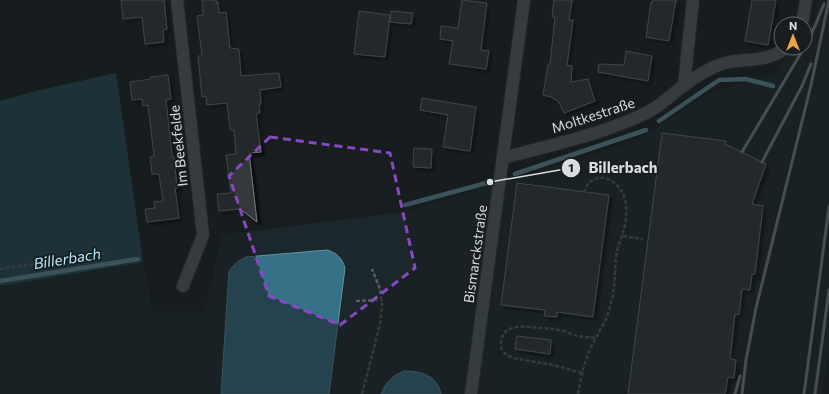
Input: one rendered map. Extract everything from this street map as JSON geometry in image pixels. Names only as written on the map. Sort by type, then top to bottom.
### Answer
[{"type":"street","name":"Im Beekfelde","points":[[177,0],[203,235],[183,286]]},
{"type":"street","name":"Bismarckstraße","points":[[471,394],[524,0]]},
{"type":"street","points":[[684,85],[693,0]]},
{"type":"street","points":[[803,16],[806,0]]},
{"type":"street","name":"Moltkestraße","points":[[503,158],[606,129],[650,112],[684,85],[714,67],[728,62],[764,59],[773,55]]},
{"type":"path","points":[[578,394],[582,373],[591,346],[603,326],[612,302],[617,251],[623,236],[626,217],[626,202],[616,183],[601,177],[588,183],[584,192]]},
{"type":"path","points":[[623,236],[643,239]]},
{"type":"path","points":[[0,269],[107,253]]},
{"type":"path","points":[[362,394],[380,324],[382,305],[380,288],[372,269]]},
{"type":"path","points":[[356,301],[382,300]]},
{"type":"path","points":[[582,373],[552,364],[532,362],[506,355],[502,350],[502,338],[505,332],[511,328],[521,326],[561,330],[577,336],[596,338]]},
{"type":"highlighted area","points":[[270,137],[390,153],[415,268],[340,325],[269,296],[229,176]]},
{"type":"shaded area","points":[[818,0],[829,0],[829,339],[822,394],[0,394],[0,286],[143,262],[152,311],[205,311],[221,235],[409,211],[639,140],[710,92],[773,75],[787,56],[813,56],[814,21]]},
{"type":"shaded area","points":[[116,73],[143,262],[0,286],[0,101],[36,91]]},
{"type":"shaded area","points":[[327,250],[339,256],[345,268],[329,394],[221,394],[229,272],[236,263],[246,257]]},
{"type":"shaded area","points":[[404,371],[422,373],[432,378],[436,382],[441,394],[381,394],[390,380]]},
{"type":"building","points":[[121,0],[164,0],[167,29],[163,30],[164,42],[145,44],[142,17],[123,19]]},
{"type":"building","points":[[202,0],[216,0],[216,3],[218,2],[219,13],[226,12],[230,48],[239,49],[241,76],[279,73],[281,87],[260,90],[260,113],[256,114],[261,152],[249,153],[257,222],[240,209],[219,211],[217,194],[231,193],[226,155],[236,154],[234,130],[230,130],[227,103],[207,105],[206,96],[202,97],[198,56],[202,56],[197,16],[203,15]]},
{"type":"building","points":[[462,0],[487,3],[481,50],[489,51],[486,69],[449,64],[453,41],[440,39],[441,26],[458,28]]},
{"type":"building","points":[[554,0],[572,0],[569,20],[573,20],[567,65],[572,66],[571,82],[588,79],[595,101],[564,113],[559,102],[551,97],[543,95],[548,64],[550,64],[555,17],[552,17]]},
{"type":"building","points":[[653,0],[676,0],[669,41],[646,37],[651,2],[653,2]]},
{"type":"building","points":[[752,0],[776,0],[768,45],[745,41]]},
{"type":"building","points":[[359,11],[390,15],[385,57],[354,54]]},
{"type":"building","points":[[391,11],[413,13],[411,24],[390,22]]},
{"type":"building","points":[[626,51],[652,56],[648,81],[598,72],[599,64],[624,65]]},
{"type":"building","points":[[168,75],[171,99],[166,100],[172,157],[174,157],[177,188],[175,188],[179,218],[147,222],[145,209],[155,208],[154,202],[163,201],[159,174],[152,174],[150,157],[154,156],[148,105],[143,106],[142,99],[132,100],[130,82]]},
{"type":"building","points":[[422,98],[476,107],[470,151],[443,147],[448,115],[420,110]]},
{"type":"building","points":[[662,133],[726,141],[725,144],[766,164],[752,204],[763,206],[755,274],[752,274],[750,290],[742,289],[739,315],[735,314],[730,359],[736,360],[734,378],[728,377],[725,394],[628,394]]},
{"type":"building","points":[[414,148],[432,149],[431,168],[413,167]]},
{"type":"building","points":[[517,183],[609,195],[593,317],[557,312],[557,317],[544,316],[545,310],[501,305]]},
{"type":"building","points":[[517,336],[551,340],[550,354],[515,349]]},
{"type":"waterway","name":"Billerbach","points":[[659,121],[719,80],[746,79],[773,86]]},
{"type":"waterway","name":"Billerbach","points":[[515,174],[646,130]]},
{"type":"waterway","name":"Billerbach","points":[[405,205],[490,182]]},
{"type":"waterway","name":"Billerbach","points":[[0,281],[138,259]]},
{"type":"railway","points":[[742,394],[746,360],[756,308],[811,85],[829,0]]},
{"type":"railway","points":[[813,30],[824,4]]},
{"type":"railway","points":[[742,152],[799,56]]},
{"type":"railway","points":[[762,162],[802,86],[811,64]]},
{"type":"railway","points":[[804,394],[829,207]]},
{"type":"railway","points":[[815,394],[829,290]]},
{"type":"railway","points":[[735,394],[740,376]]},
{"type":"place","name":"Billerbach","points":[[490,182]]}]
